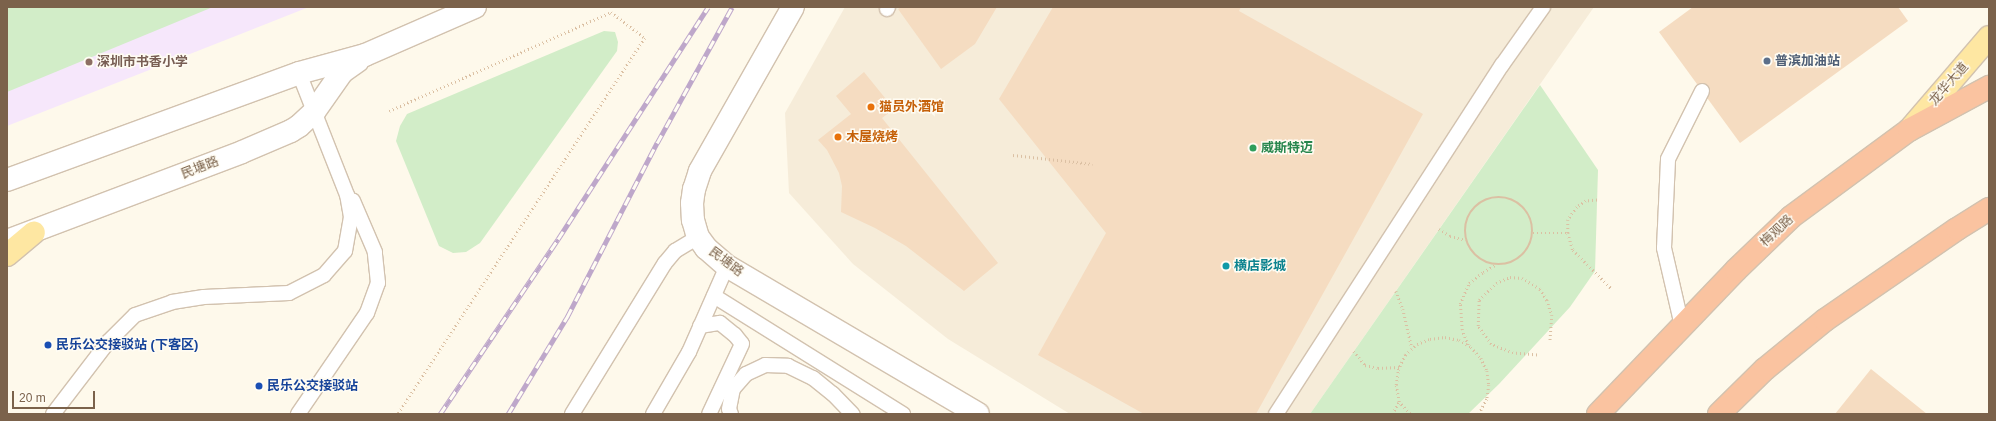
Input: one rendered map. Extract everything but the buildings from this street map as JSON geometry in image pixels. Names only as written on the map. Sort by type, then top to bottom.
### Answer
[{"type":"highway","name":"梅观路","points":[[1598,414],[1682,326],[1791,216],[1909,130],[1989,87]]},
{"type":"highway","points":[[1719,414],[1765,370],[1825,320],[1957,229],[1989,209]]},
{"type":"main road","name":"民塘路","points":[[7,180],[299,73],[365,56],[475,7]]},
{"type":"main road","name":"民塘路","points":[[793,7],[700,171],[694,189],[692,203],[693,220],[698,237],[706,248],[727,266],[978,414]]},
{"type":"main road","name":"龙华大道","points":[[1909,130],[1989,37]]},
{"type":"main road","name":"民塘路","points":[[7,240],[34,232],[242,152],[291,131],[299,126],[314,112],[342,72],[365,56]]},
{"type":"main road","points":[[7,255],[34,232]]},
{"type":"lane","points":[[1276,414],[1502,64],[1543,7]]},
{"type":"lane","points":[[53,414],[108,342],[134,315],[172,302],[204,297],[289,293],[324,275],[345,251],[351,217],[348,195],[299,73]]},
{"type":"lane","points":[[1682,326],[1664,248],[1668,159],[1702,91]]},
{"type":"lane","points":[[298,414],[367,313],[378,283],[375,252],[354,202],[348,195]]},
{"type":"lane","points":[[572,414],[665,263],[675,252],[698,237]]},
{"type":"lane","points":[[653,414],[689,352],[727,266]]},
{"type":"lane","points":[[714,296],[903,414]]},
{"type":"lane","points":[[700,326],[720,324],[735,336],[742,344],[709,414]]},
{"type":"lane","points":[[731,414],[729,409],[733,389],[746,374],[765,365],[788,366],[813,378],[833,394],[852,414]]},
{"type":"path","points":[[389,111],[611,12],[645,38],[398,414]]},
{"type":"path","points":[[1012,156],[1092,164]]},
{"type":"path","points":[[1497,196],[1509,197],[1519,203],[1527,212],[1532,222],[1533,233],[1531,243],[1525,253],[1517,260],[1506,264],[1495,265],[1485,262],[1475,256],[1466,240],[1464,226],[1468,214],[1475,205],[1486,198],[1497,196]]},
{"type":"path","points":[[1597,200],[1586,201],[1577,207],[1568,220],[1568,233],[1573,250],[1610,288]]},
{"type":"path","points":[[1439,229],[1450,236],[1466,240]]},
{"type":"path","points":[[1533,233],[1568,233]]},
{"type":"path","points":[[1468,345],[1462,330],[1460,304],[1469,283],[1495,265]]},
{"type":"path","points":[[1537,355],[1512,353],[1491,344],[1478,326],[1478,300],[1496,283],[1510,278],[1522,278],[1540,289],[1547,300],[1552,315],[1550,341]]},
{"type":"path","points":[[1396,291],[1403,309],[1412,348]]},
{"type":"path","points":[[1410,414],[1399,402],[1396,385],[1399,367],[1405,355],[1417,344],[1430,338],[1445,337],[1459,340],[1468,345],[1481,358],[1487,371],[1489,385],[1487,399],[1479,414]]},
{"type":"path","points":[[1354,351],[1365,365],[1378,368],[1399,367]]},
{"type":"path","points":[[1392,414],[1399,402]]},
{"type":"shaded area","name":"深圳市书香小学","points":[[7,7],[309,7],[7,126]]},
{"type":"shaded area","points":[[845,7],[1594,7],[1310,414],[1070,414],[948,339],[853,264],[789,193],[785,113]]},
{"type":"green space","points":[[7,7],[213,7],[7,92]]},
{"type":"green space","points":[[604,31],[615,32],[618,42],[617,51],[480,243],[466,252],[453,253],[439,246],[396,141],[400,126],[407,114]]},
{"type":"green space","points":[[1540,85],[1598,170],[1595,271],[1570,307],[1499,384],[1468,414],[1310,414]]},
{"type":"railway","points":[[440,414],[558,239],[708,7]]},
{"type":"railway","points":[[508,414],[567,317],[657,143],[732,7]]},
{"type":"place","name":"普滨加油站","points":[[1767,61]]},
{"type":"place","name":"深圳市书香小学","points":[[89,62]]},
{"type":"place","name":"猫员外酒馆","points":[[871,107]]},
{"type":"place","name":"木屋烧烤","points":[[838,137]]},
{"type":"place","name":"威斯特迈","points":[[1253,148]]},
{"type":"place","name":"横店影城","points":[[1226,266]]},
{"type":"place","name":"民乐公交接驳站 (下客区)","points":[[48,345]]},
{"type":"place","name":"民乐公交接驳站","points":[[259,386]]}]
